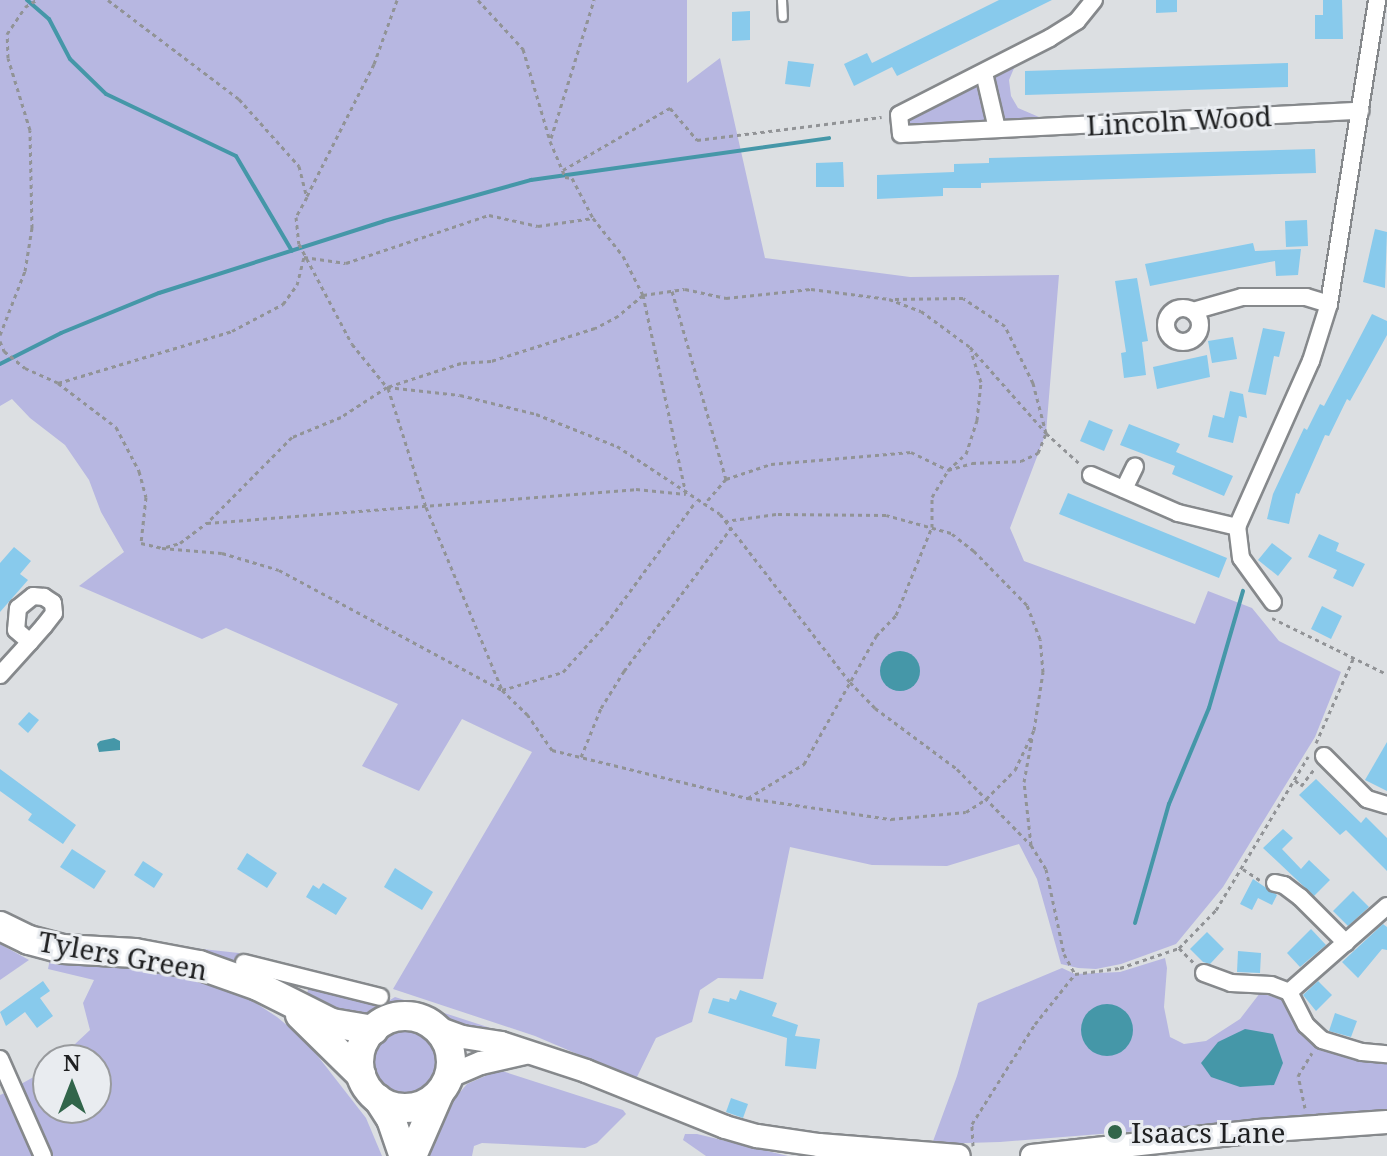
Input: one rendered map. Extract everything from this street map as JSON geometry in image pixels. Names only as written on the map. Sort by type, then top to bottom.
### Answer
[{"type":"highway","name":"Tylers Green","points":[[0,926],[29,940],[63,949],[135,953],[199,965],[258,986],[332,1023],[373,1030]]},
{"type":"highway","name":"Tylers Green","points":[[290,1002],[311,1028],[361,1075]]},
{"type":"highway","points":[[404,1156],[391,1119],[361,1075],[361,1051],[373,1030],[397,1017],[424,1020],[435,1027],[450,1049],[444,1085],[412,1156]]},
{"type":"highway","points":[[378,1099],[403,1108],[428,1102],[444,1085]]},
{"type":"main road","points":[[435,1027],[463,1037],[501,1043],[586,1071],[713,1122],[757,1136],[959,1156]]},
{"type":"main road","points":[[444,1085],[481,1063],[525,1053]]},
{"type":"main road","points":[[1032,1156],[1090,1150],[1148,1150],[1387,1122]]},
{"type":"street","points":[[997,129],[984,73],[1077,21],[1094,0]]},
{"type":"street","points":[[1273,602],[1241,558],[1237,527],[1311,361],[1329,304],[1377,0]]},
{"type":"street","name":"Lincoln Wood","points":[[984,73],[899,115],[901,134],[1359,117]]},
{"type":"street","points":[[1193,311],[1242,297],[1306,297],[1329,304]]},
{"type":"street","points":[[1124,489],[1135,466]]},
{"type":"street","points":[[1091,475],[1178,513],[1237,527]]},
{"type":"street","points":[[0,675],[30,642]]},
{"type":"street","points":[[1324,756],[1367,799],[1387,805]]},
{"type":"street","points":[[1275,883],[1284,885],[1300,897],[1346,943]]},
{"type":"street","points":[[1289,992],[1387,906]]},
{"type":"street","name":"Tylers Green","points":[[244,963],[380,997]]},
{"type":"street","points":[[1204,973],[1231,983],[1271,985],[1289,992],[1306,1025],[1322,1040],[1362,1052],[1387,1054]]},
{"type":"street","points":[[290,1002],[305,977]]},
{"type":"street","points":[[0,1059],[43,1156]]},
{"type":"street","points":[[1090,1150],[1121,1156]]},
{"type":"lane","points":[[782,0],[783,17]]},
{"type":"path","points":[[0,335],[25,271],[32,228],[30,130],[8,58],[7,34],[25,7],[36,0]]},
{"type":"path","points":[[108,0],[239,99],[299,166],[307,197]]},
{"type":"path","points":[[397,0],[374,64],[296,217],[299,244],[352,344],[387,387],[426,507],[502,690]]},
{"type":"path","points":[[478,0],[523,49],[550,141],[565,177],[572,178],[593,218],[623,256],[643,295],[686,494]]},
{"type":"path","points":[[550,141],[594,0]]},
{"type":"path","points":[[0,33],[7,34]]},
{"type":"path","points":[[563,170],[670,108],[697,140],[879,118]]},
{"type":"path","points":[[304,257],[346,263],[489,215],[538,226],[593,218]]},
{"type":"path","points":[[58,383],[232,331],[283,304],[297,285],[304,257]]},
{"type":"path","points":[[162,548],[180,543],[207,523],[292,437],[341,417],[387,387],[461,363],[491,361],[595,328],[618,316],[643,295],[685,289],[726,298],[811,289],[889,299],[963,298],[1005,326],[1033,383],[1046,433],[1038,453],[1021,461],[972,463],[948,470],[911,452],[771,464],[726,479],[704,504]]},
{"type":"path","points":[[672,291],[726,479]]},
{"type":"path","points":[[889,299],[921,311],[970,347],[1046,433],[1091,475]]},
{"type":"path","points":[[0,341],[4,351],[18,362],[58,383],[116,427],[139,471],[146,497],[141,543],[222,553],[279,570],[502,690],[527,714],[552,750],[748,798],[891,819],[966,812],[986,799],[1015,770],[1034,730]]},
{"type":"path","points":[[748,798],[804,764],[876,636],[896,615],[932,527],[932,497],[948,470],[966,454],[977,420],[981,382],[970,347]]},
{"type":"path","points":[[387,387],[460,395],[536,414],[617,446],[725,521],[850,682],[875,708],[957,769],[1031,845],[1046,869],[1064,954],[1075,974]]},
{"type":"path","points":[[207,523],[636,489],[686,494]]},
{"type":"path","points":[[502,690],[563,672],[606,624],[696,501]]},
{"type":"path","points":[[725,521],[776,514],[886,515],[932,527],[951,533],[974,551],[1027,605],[1040,639],[1043,672],[1024,782],[1031,845]]},
{"type":"path","points":[[581,757],[601,708],[624,671],[731,528]]},
{"type":"path","points":[[1273,602],[1263,614],[1387,674]]},
{"type":"path","points":[[973,1156],[972,1124],[1035,1024],[1075,974],[1120,968],[1179,948],[1216,910],[1320,737],[1353,659]]},
{"type":"path","points":[[1295,780],[1301,786],[1308,778]]},
{"type":"path","points":[[1243,869],[1265,883],[1275,883]]},
{"type":"path","points":[[1179,948],[1204,973]]},
{"type":"path","points":[[1307,1116],[1298,1076],[1322,1040]]},
{"type":"shaded area","points":[[0,0],[687,0],[687,83],[720,58],[765,258],[910,277],[1059,275],[1046,433],[1010,528],[1024,561],[1195,624],[1208,591],[1252,608],[1279,641],[1341,672],[1315,737],[1223,887],[1176,944],[1121,964],[1096,969],[1078,968],[1061,964],[1037,879],[1019,844],[947,866],[872,865],[790,847],[763,979],[718,978],[700,990],[692,1022],[656,1038],[636,1079],[535,1036],[393,989],[532,752],[462,719],[419,791],[362,766],[398,704],[226,628],[202,639],[79,586],[124,552],[101,512],[89,480],[65,445],[30,418],[12,399],[0,406]]},
{"type":"shaded area","points":[[1020,54],[1009,80],[1011,96],[1018,108],[1060,126],[901,134],[899,115]]},
{"type":"shaded area","points":[[900,651],[914,657],[920,671],[914,685],[900,691],[886,685],[880,671],[886,657]]},
{"type":"shaded area","points":[[114,738],[120,741],[120,750],[99,752],[97,744],[100,741]]},
{"type":"shaded area","points":[[138,942],[239,953],[241,959],[283,981]]},
{"type":"shaded area","points":[[0,944],[29,960],[0,980]]},
{"type":"shaded area","points":[[1165,958],[1164,1007],[1170,1037],[1184,1044],[1206,1041],[1240,1019],[1260,993],[1287,1001],[1296,1022],[1387,1061],[1387,1111],[1000,1142],[932,1144],[957,1076],[978,1003],[1062,968],[1075,974],[1120,972]]},
{"type":"shaded area","points":[[50,959],[136,963],[196,974],[240,993],[306,1041],[366,1118],[382,1156],[51,1156],[38,1124],[112,1124],[112,1044],[75,1044],[90,1030],[83,1003],[94,980],[48,969]]},
{"type":"shaded area","points":[[309,987],[385,1003],[395,997],[509,1034],[468,1027],[408,1006],[356,1020],[306,996]]},
{"type":"shaded area","points":[[1107,1004],[1125,1012],[1133,1030],[1125,1048],[1107,1056],[1089,1048],[1081,1030],[1089,1012]]},
{"type":"shaded area","points":[[1245,1029],[1273,1034],[1283,1063],[1274,1085],[1240,1087],[1211,1077],[1201,1063],[1218,1042]]},
{"type":"shaded area","points":[[405,1031],[418,1034],[428,1041],[435,1051],[438,1064],[435,1077],[428,1087],[418,1094],[405,1097],[392,1094],[382,1087],[375,1077],[372,1064],[375,1051],[382,1041],[392,1034]]},
{"type":"shaded area","points":[[499,1070],[623,1110],[626,1114],[597,1143],[585,1148],[482,1143],[474,1146],[472,1156],[427,1156],[444,1111],[467,1084]]},
{"type":"shaded area","points":[[32,1078],[32,1110],[21,1084]]},
{"type":"shaded area","points":[[7,1092],[35,1156],[0,1156],[0,1095]]},
{"type":"shaded area","points":[[685,1134],[697,1134],[788,1156],[706,1156],[683,1140]]},
{"type":"building","points":[[999,0],[1052,0],[897,76],[892,67],[854,86],[844,64],[867,53],[872,63]]},
{"type":"building","points":[[1156,0],[1177,0],[1177,12],[1156,13]]},
{"type":"building","points":[[1323,0],[1342,0],[1343,39],[1315,39],[1315,15],[1323,15]]},
{"type":"building","points":[[750,11],[750,40],[732,41],[732,12]]},
{"type":"building","points":[[788,61],[814,64],[810,87],[785,84]]},
{"type":"building","points":[[1288,63],[1288,87],[1025,95],[1025,71]]},
{"type":"building","points":[[1315,149],[1316,173],[981,183],[981,188],[943,188],[943,196],[877,199],[877,175],[954,172],[954,164],[989,163],[989,158]]},
{"type":"building","points":[[843,162],[844,187],[816,187],[816,163]]},
{"type":"building","points":[[1307,220],[1308,246],[1286,247],[1285,221]]},
{"type":"building","points":[[1375,229],[1387,232],[1385,288],[1363,282]]},
{"type":"building","points":[[1253,243],[1255,251],[1301,249],[1298,275],[1276,276],[1275,261],[1150,286],[1145,264]]},
{"type":"building","points":[[1137,278],[1148,341],[1142,342],[1146,375],[1124,378],[1121,353],[1126,352],[1115,281]]},
{"type":"building","points":[[1372,314],[1387,321],[1387,335],[1350,401],[1347,399],[1329,436],[1325,435],[1299,494],[1296,493],[1289,524],[1267,519],[1273,494],[1304,428],[1307,430],[1320,404],[1324,406]]},
{"type":"building","points":[[1263,328],[1285,332],[1279,357],[1274,356],[1266,395],[1248,392]]},
{"type":"building","points":[[1233,337],[1237,359],[1212,363],[1208,341]]},
{"type":"building","points":[[1207,355],[1210,377],[1157,389],[1153,367]]},
{"type":"building","points":[[1230,391],[1243,394],[1247,418],[1239,416],[1233,443],[1208,437],[1213,415],[1224,418]]},
{"type":"building","points":[[1089,420],[1113,430],[1104,451],[1080,441]]},
{"type":"building","points":[[1129,424],[1180,444],[1176,452],[1233,476],[1224,496],[1172,474],[1175,466],[1120,445]]},
{"type":"building","points":[[1068,493],[1227,558],[1219,578],[1059,514]]},
{"type":"building","points":[[1319,534],[1339,543],[1336,551],[1365,564],[1353,587],[1333,578],[1337,570],[1308,557]]},
{"type":"building","points":[[1272,543],[1292,558],[1278,576],[1258,560]]},
{"type":"building","points":[[14,547],[31,561],[20,574],[28,580],[0,612],[0,563]]},
{"type":"building","points":[[1322,606],[1342,616],[1331,639],[1311,629]]},
{"type":"building","points":[[29,712],[39,720],[28,733],[18,724]]},
{"type":"building","points":[[1387,742],[1387,791],[1365,780]]},
{"type":"building","points":[[0,769],[76,825],[63,844],[28,820],[32,814],[0,791]]},
{"type":"building","points":[[1316,779],[1361,823],[1366,817],[1387,838],[1387,871],[1346,830],[1340,835],[1299,795]]},
{"type":"building","points":[[1283,829],[1293,838],[1282,849],[1301,869],[1309,860],[1330,880],[1314,896],[1263,848]]},
{"type":"building","points":[[72,849],[106,871],[94,889],[60,867]]},
{"type":"building","points":[[247,853],[277,873],[267,888],[237,869]]},
{"type":"building","points":[[143,861],[163,874],[154,888],[134,875]]},
{"type":"building","points":[[395,868],[433,892],[422,910],[384,887]]},
{"type":"building","points":[[1253,879],[1277,895],[1272,905],[1258,898],[1252,910],[1240,904]]},
{"type":"building","points":[[323,883],[347,898],[336,915],[306,897],[313,885],[319,889]]},
{"type":"building","points":[[1353,891],[1369,907],[1348,926],[1333,911]]},
{"type":"building","points":[[1383,924],[1387,927],[1387,950],[1382,949],[1358,978],[1342,962]]},
{"type":"building","points":[[1311,929],[1326,945],[1300,967],[1287,953]]},
{"type":"building","points":[[1207,932],[1224,949],[1210,964],[1203,962],[1190,949]]},
{"type":"building","points":[[1238,951],[1261,953],[1260,973],[1237,972]]},
{"type":"building","points":[[43,981],[50,991],[40,998],[53,1016],[37,1028],[25,1012],[6,1026],[0,1012]]},
{"type":"building","points":[[1318,981],[1332,995],[1316,1011],[1303,995]]},
{"type":"building","points":[[740,990],[777,1003],[772,1016],[798,1025],[795,1036],[820,1039],[816,1069],[785,1066],[787,1038],[708,1013],[713,998],[729,1002],[730,998],[736,1000]]},
{"type":"building","points":[[1335,1013],[1357,1021],[1351,1037],[1329,1031]]},
{"type":"building","points":[[731,1098],[748,1104],[743,1118],[726,1112]]},
{"type":"waterway","points":[[27,0],[49,19],[70,59],[106,94],[236,156],[292,251]]},
{"type":"waterway","points":[[0,364],[61,333],[159,293],[384,221],[531,180],[829,138]]},
{"type":"waterway","points":[[1135,923],[1169,804],[1209,708],[1243,591]]},
{"type":"place","name":"Isaacs Lane","points":[[1115,1132]]}]
